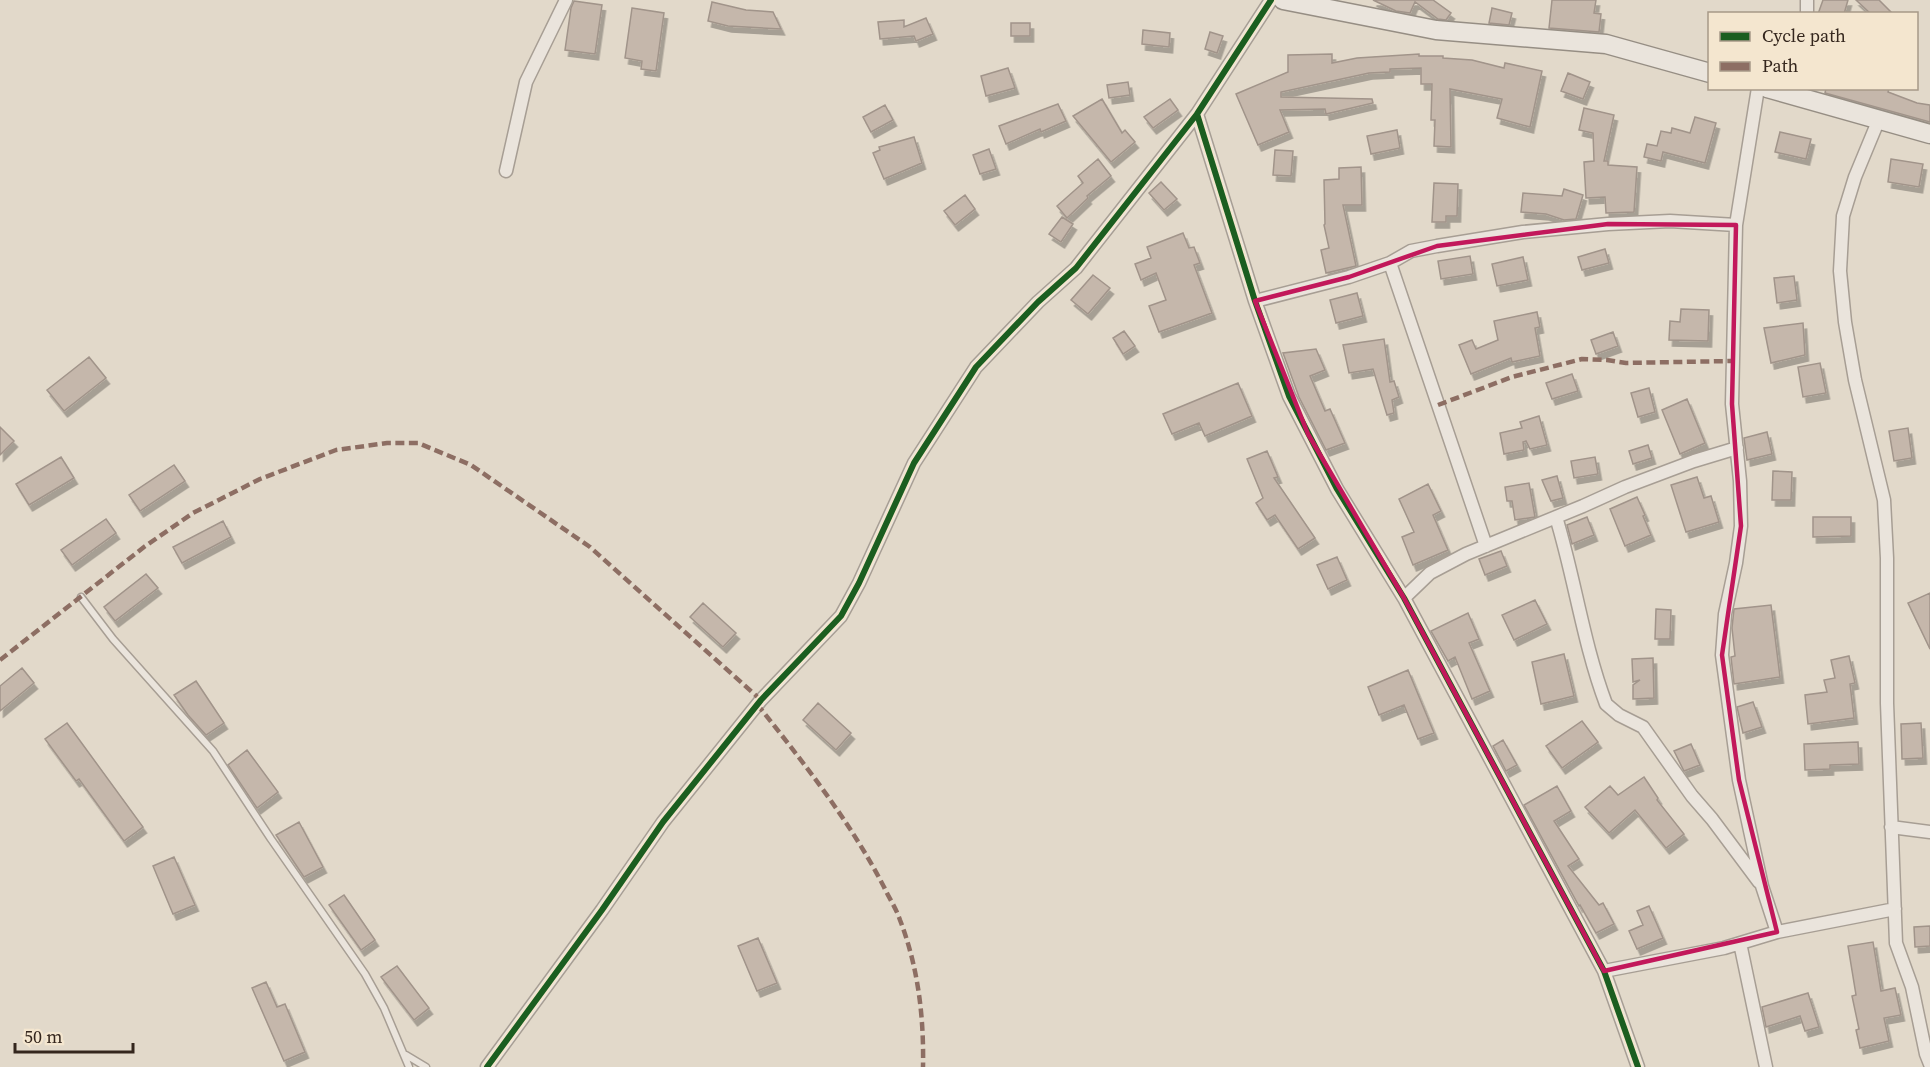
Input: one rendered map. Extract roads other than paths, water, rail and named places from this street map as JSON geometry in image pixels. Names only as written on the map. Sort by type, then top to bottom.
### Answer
[{"type":"street","points":[[506,171],[526,82],[566,0]]},
{"type":"street","points":[[487,1067],[602,910],[663,822],[760,700],[841,616],[914,463],[976,367],[1038,302],[1076,268],[1197,114],[1271,0]]},
{"type":"street","points":[[1283,0],[1436,30],[1606,44],[1708,72]]},
{"type":"street","points":[[1758,90],[1736,225],[1732,404],[1742,526],[1737,563],[1725,614],[1722,656],[1739,780],[1762,886],[1777,932]]},
{"type":"street","points":[[1782,90],[1804,93],[1930,134]]},
{"type":"street","points":[[1197,114],[1255,301],[1289,396],[1337,489],[1404,598],[1604,971],[1638,1067]]},
{"type":"street","points":[[1879,119],[1855,177],[1843,216],[1840,271],[1845,322],[1855,380],[1884,500],[1887,558],[1887,703],[1896,943],[1912,987],[1930,1064]]},
{"type":"street","points":[[1255,301],[1350,277],[1411,252],[1523,232],[1670,221],[1736,225]]},
{"type":"street","points":[[1390,262],[1486,546]]},
{"type":"street","points":[[1404,598],[1430,573],[1486,546],[1624,487],[1737,448]]},
{"type":"street","points":[[1556,517],[1567,553],[1572,583],[1591,657],[1606,704],[1619,715],[1643,727],[1692,796],[1762,886]]},
{"type":"street","points":[[1891,827],[1930,832]]},
{"type":"street","points":[[1604,971],[1724,948],[1777,932],[1895,909]]},
{"type":"street","points":[[1740,943],[1766,1067]]},
{"type":"lane","points":[[81,597],[113,639],[213,751],[277,849],[365,974],[384,1008],[409,1067]]},
{"type":"lane","points":[[405,1055],[426,1067]]}]
